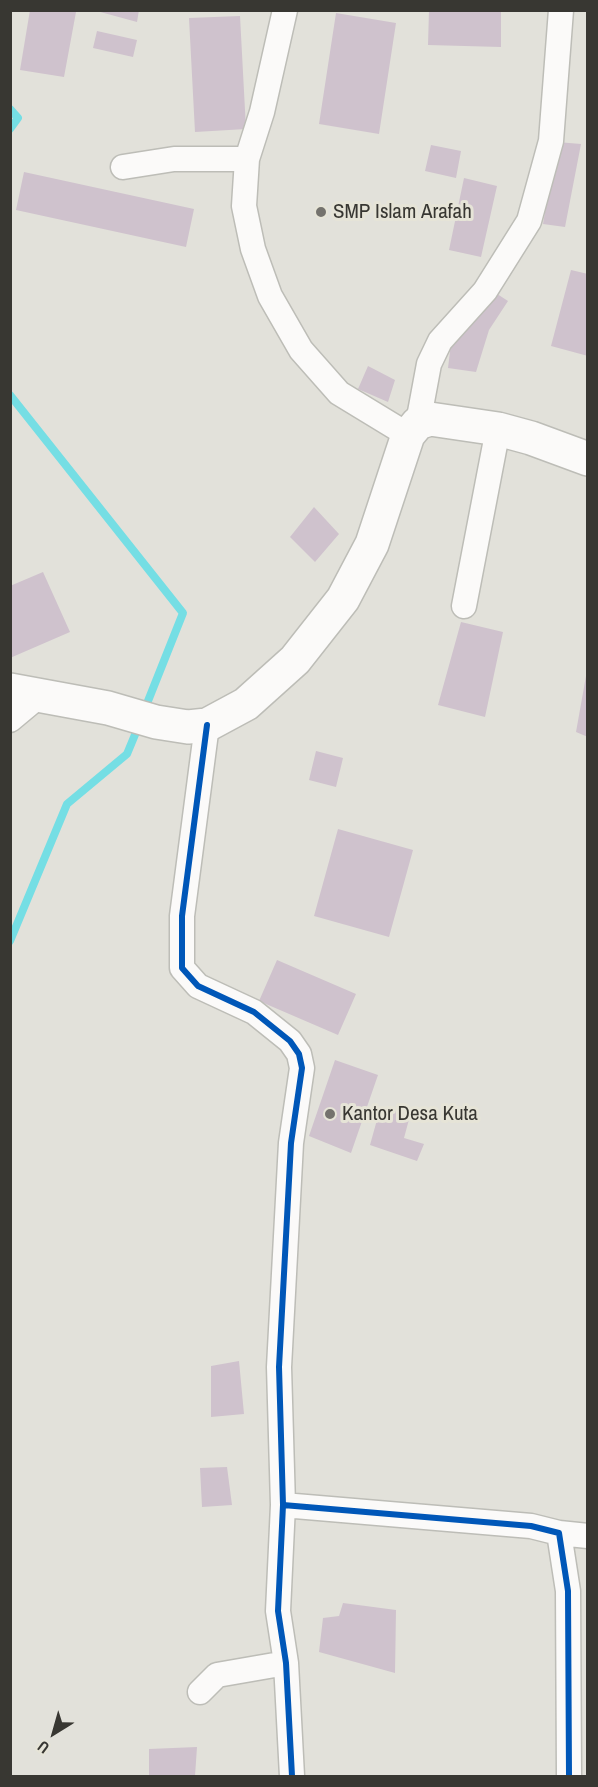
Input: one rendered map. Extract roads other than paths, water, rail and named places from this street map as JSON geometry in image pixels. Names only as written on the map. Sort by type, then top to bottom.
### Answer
[{"type":"main road","points":[[25,693],[108,708],[156,722],[188,727],[207,725],[246,704],[295,660],[343,599],[372,544],[413,429],[430,419],[498,429],[531,438],[588,459]]},
{"type":"street","points":[[285,10],[262,112],[247,159],[244,206],[253,249],[270,296],[301,350],[339,393],[413,429],[429,364],[440,341],[485,291],[529,221],[551,141],[561,10]]},
{"type":"street","points":[[123,166],[174,159],[247,159]]},
{"type":"street","points":[[464,606],[498,429]]},
{"type":"street","points":[[10,720],[25,693]]},
{"type":"street","points":[[207,725],[182,916],[182,968],[198,986],[254,1012],[290,1041],[299,1054],[302,1068],[291,1143],[280,1310],[279,1367],[283,1505],[278,1611],[286,1663],[292,1776]]},
{"type":"street","points":[[283,1505],[531,1526],[559,1533],[588,1536]]},
{"type":"street","points":[[559,1533],[568,1591],[569,1776]]},
{"type":"street","points":[[200,1692],[217,1675],[286,1663]]},
{"type":"waterway","points":[[10,109],[18,118],[10,129]]},
{"type":"waterway","points":[[10,395],[183,613],[144,711]]},
{"type":"waterway","points":[[10,941],[67,804],[127,754],[139,725]]},
{"type":"place","name":"SMP Islam Arafah","points":[[321,212]]},
{"type":"place","name":"Kantor Desa Kuta","points":[[330,1114]]}]
